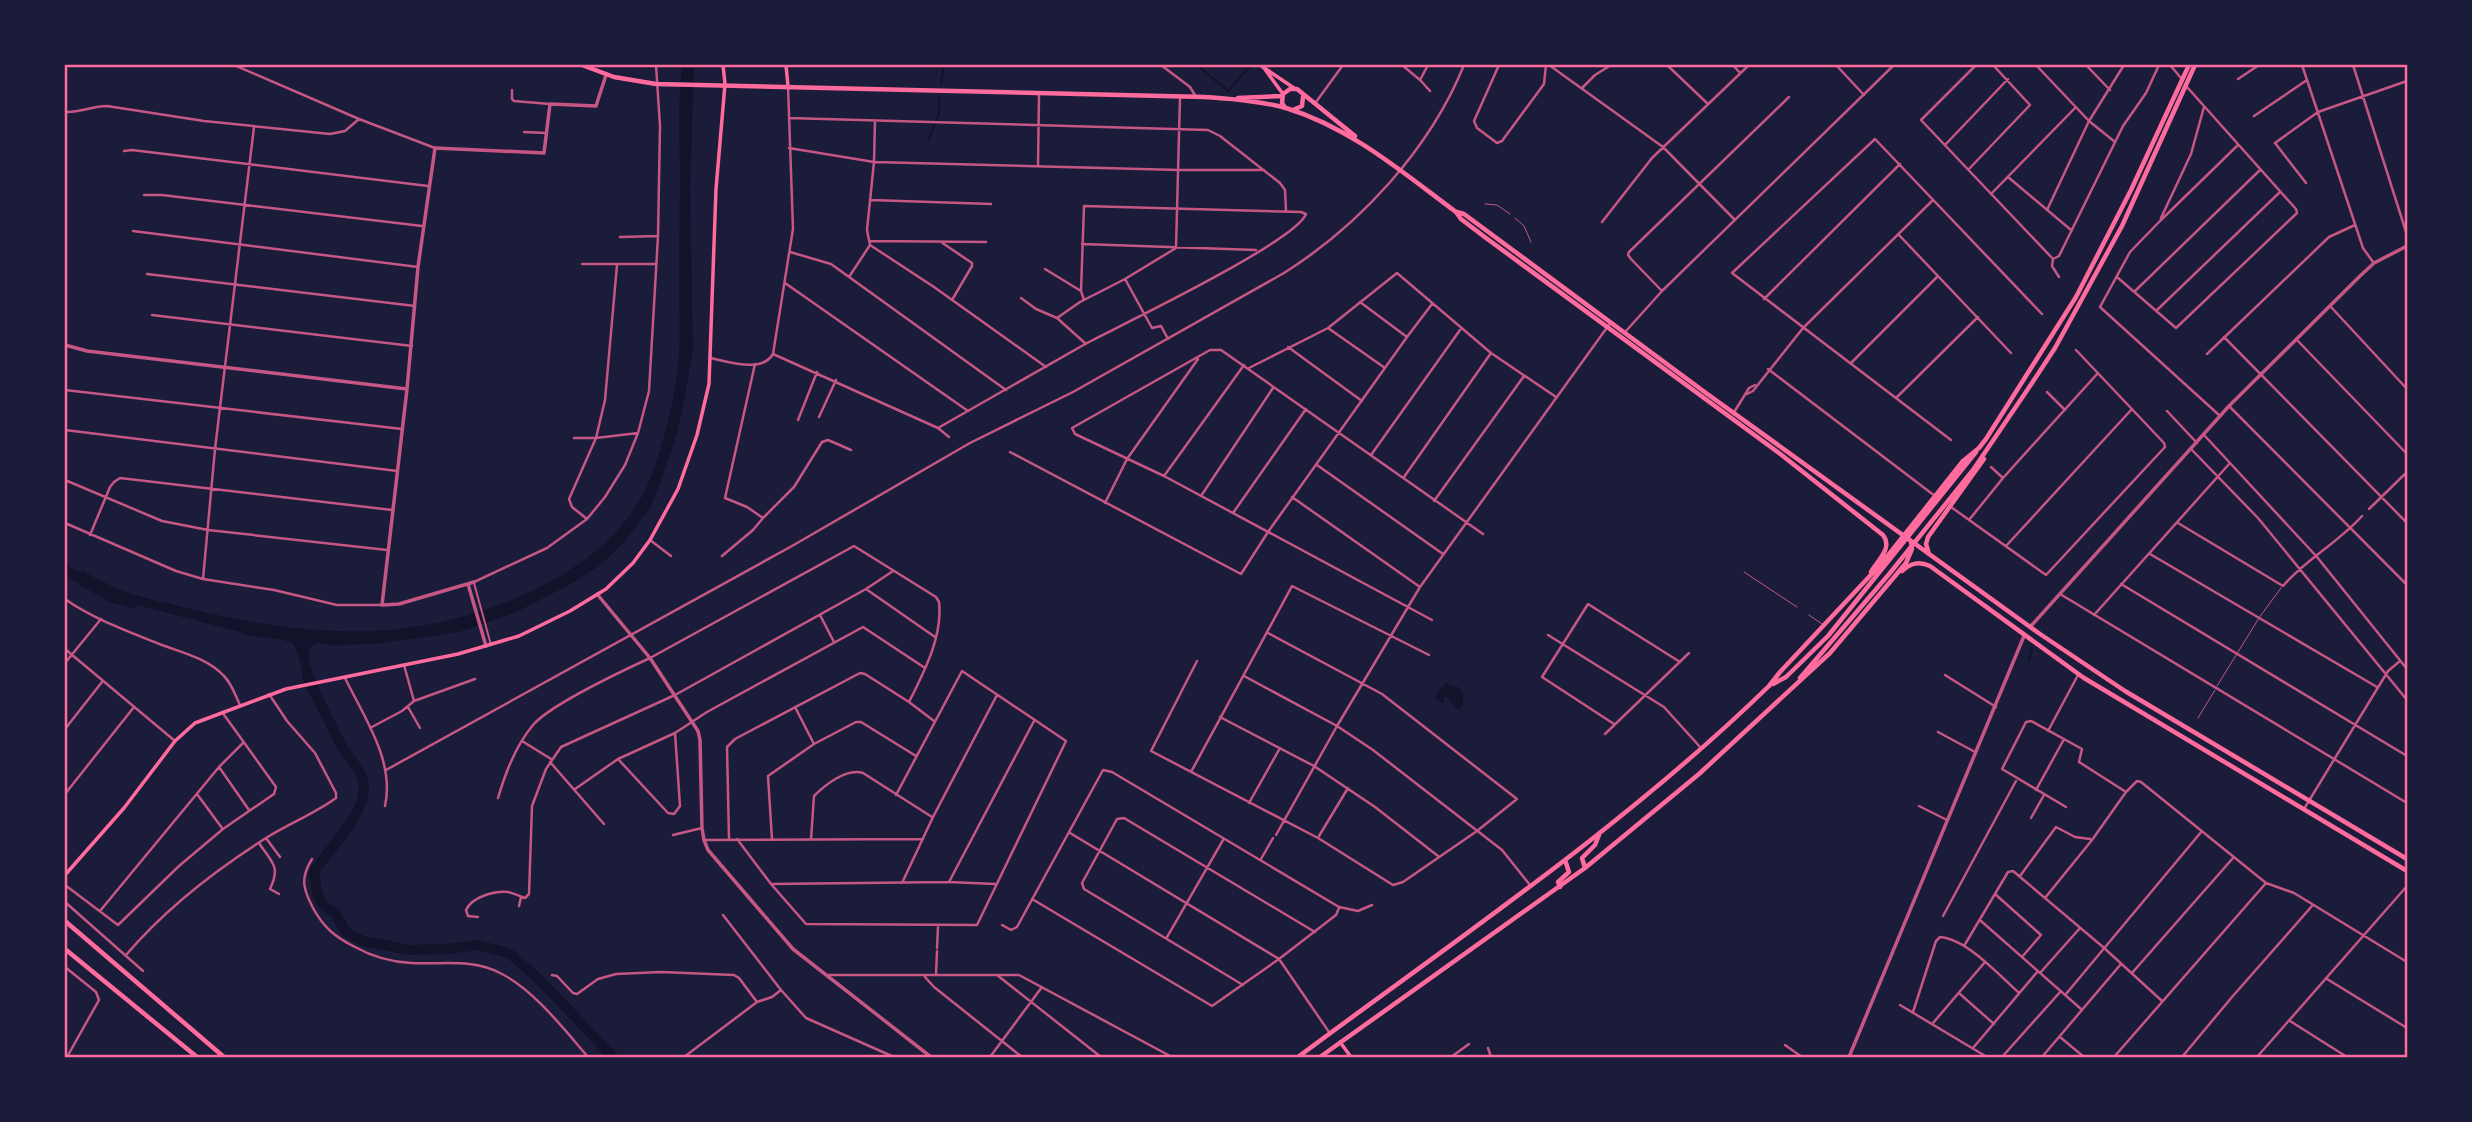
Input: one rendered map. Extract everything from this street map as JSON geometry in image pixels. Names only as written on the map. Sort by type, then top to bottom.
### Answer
[{"type":"highway","points":[[1769,686],[1786,677],[1828,636],[1979,449],[2076,297],[2131,190],[2189,65]]},
{"type":"highway","points":[[1797,681],[1988,449],[2070,321],[2134,203],[2195,65]]},
{"type":"highway","points":[[585,66],[606,75],[659,84],[1223,99],[1285,108],[1328,124],[1357,139],[1456,212],[1486,238],[2114,684],[2407,859]]},
{"type":"highway","points":[[1223,99],[1282,95],[1287,90],[1294,89],[1357,139]]},
{"type":"highway","points":[[1282,95],[1285,108]]},
{"type":"highway","points":[[1292,111],[1302,106],[1303,95]]},
{"type":"highway","points":[[1732,415],[1886,538],[1886,550],[1871,572]]},
{"type":"highway","points":[[1298,1057],[1433,961],[1600,834],[1701,748],[1769,686],[1889,553],[1963,461],[1979,449]]},
{"type":"highway","points":[[1929,554],[1926,544],[1928,537],[1976,473],[1988,449]]},
{"type":"highway","points":[[1935,496],[1950,507]]},
{"type":"highway","points":[[1320,1057],[1585,868],[1699,774],[1830,653],[1906,563],[1912,549],[1911,542]]},
{"type":"highway","points":[[1889,553],[1899,552],[1906,563]]},
{"type":"highway","points":[[1894,578],[1908,565],[1920,562],[1930,566],[2078,674],[2407,871]]},
{"type":"highway","points":[[1585,868],[1582,858],[1595,845],[1600,834]]},
{"type":"highway","points":[[1559,887],[1558,882],[1569,872],[1565,860]]},
{"type":"highway","points":[[65,921],[224,1057]]},
{"type":"highway","points":[[65,948],[197,1057]]},
{"type":"main road","points":[[65,875],[124,808],[175,741],[195,723],[269,694],[488,645],[537,628],[619,579],[650,540],[678,489],[697,435],[706,396],[711,358],[711,290],[723,65]]},
{"type":"main road","points":[[786,65],[788,86]]},
{"type":"main road","points":[[1262,66],[1294,89]]},
{"type":"main road","points":[[1262,66],[1282,95]]},
{"type":"main road","points":[[1340,1042],[1351,1057]]},
{"type":"street","points":[[234,65],[359,119],[435,148],[544,153],[550,104]]},
{"type":"street","points":[[65,523],[176,571],[202,579],[274,590],[337,605],[382,606],[399,604],[474,582],[547,548],[587,519],[625,465],[638,433],[649,391],[658,236],[660,126],[656,65]]},
{"type":"street","points":[[1096,65],[1133,65]]},
{"type":"street","points":[[1161,65],[1190,87],[1196,97]]},
{"type":"street","points":[[1314,105],[1343,65]]},
{"type":"street","points":[[1402,65],[1430,91]]},
{"type":"street","points":[[1420,80],[1428,65]]},
{"type":"street","points":[[386,769],[632,635],[960,449],[1043,408],[1168,339],[1316,253],[1343,231],[1400,170],[1426,133],[1464,65]]},
{"type":"street","points":[[1499,65],[1474,121],[1477,128],[1495,143],[1502,141],[1544,84],[1548,65],[1663,147],[1734,220]]},
{"type":"street","points":[[1582,88],[1611,65]]},
{"type":"street","points":[[1667,65],[1708,104]]},
{"type":"street","points":[[1733,65],[1740,73]]},
{"type":"street","points":[[1602,222],[1644,167],[1749,65]]},
{"type":"street","points":[[1836,65],[1864,95]]},
{"type":"street","points":[[1885,65],[1889,69]]},
{"type":"street","points":[[1623,334],[1662,291],[1894,65]]},
{"type":"street","points":[[1976,65],[1921,118],[2053,259]]},
{"type":"street","points":[[1968,170],[2030,106],[1993,65]]},
{"type":"street","points":[[2038,65],[2090,121],[2115,142]]},
{"type":"street","points":[[2086,65],[2110,90]]},
{"type":"street","points":[[2047,210],[2090,121],[2124,65]]},
{"type":"street","points":[[2053,259],[2059,257],[2115,142],[2146,93],[2159,65]]},
{"type":"street","points":[[2117,277],[2176,328],[2297,213],[2169,65]]},
{"type":"street","points":[[2238,79],[2259,65]]},
{"type":"street","points":[[2302,65],[2363,248],[2374,263]]},
{"type":"street","points":[[2353,65],[2407,235]]},
{"type":"street","points":[[512,90],[514,101],[596,106],[606,75]]},
{"type":"street","points":[[1945,145],[2008,79]]},
{"type":"street","points":[[2254,116],[2307,80]]},
{"type":"street","points":[[2306,183],[2275,143],[2318,111],[2407,81]]},
{"type":"street","points":[[711,358],[732,363],[755,364],[767,362],[773,354],[793,229],[788,86]]},
{"type":"street","points":[[1038,165],[1039,94]]},
{"type":"street","points":[[1176,248],[1181,96]]},
{"type":"street","points":[[1662,291],[1628,254],[1789,97]]},
{"type":"street","points":[[65,112],[77,113],[107,106],[254,127],[339,134],[359,119]]},
{"type":"street","points":[[1991,194],[2076,107]]},
{"type":"street","points":[[2160,221],[2191,154],[2204,107]]},
{"type":"street","points":[[789,118],[1201,129],[1215,133],[1283,186],[1286,211]]},
{"type":"street","points":[[849,277],[869,243],[867,230],[875,121]]},
{"type":"street","points":[[202,579],[254,127]]},
{"type":"street","points":[[524,132],[546,132]]},
{"type":"street","points":[[1951,440],[1732,273],[1875,139],[2042,314]]},
{"type":"street","points":[[2220,416],[2100,307],[2130,253],[2238,145]]},
{"type":"street","points":[[382,606],[412,346],[418,267],[435,148]]},
{"type":"street","points":[[789,148],[874,162],[1264,170]]},
{"type":"street","points":[[124,151],[428,186]]},
{"type":"street","points":[[1764,299],[1900,164]]},
{"type":"street","points":[[2134,292],[2260,170]]},
{"type":"street","points":[[2008,177],[2071,230]]},
{"type":"street","points":[[2156,311],[2280,191]]},
{"type":"street","points":[[144,195],[423,226]]},
{"type":"street","points":[[871,200],[990,204]]},
{"type":"street","points":[[1732,415],[1803,328],[1933,200]]},
{"type":"street","points":[[938,428],[1260,250],[1297,227],[1306,216],[1301,212],[1286,211],[1084,206],[1081,291],[1084,300]]},
{"type":"street","points":[[2207,354],[2329,237],[2355,225]]},
{"type":"street","points":[[133,231],[418,267]]},
{"type":"street","points":[[1899,235],[2011,353]]},
{"type":"street","points":[[620,237],[658,236]]},
{"type":"street","points":[[941,242],[972,263],[952,300]]},
{"type":"street","points":[[869,243],[986,242]]},
{"type":"street","points":[[869,243],[1046,367]]},
{"type":"street","points":[[1082,244],[1260,250]]},
{"type":"street","points":[[2031,626],[2261,373],[2374,263],[2407,246]]},
{"type":"street","points":[[1057,318],[1176,248]]},
{"type":"street","points":[[790,252],[831,264],[1006,390]]},
{"type":"street","points":[[2053,259],[2052,266],[2059,277]]},
{"type":"street","points":[[582,264],[656,264]]},
{"type":"street","points":[[587,519],[572,508],[569,499],[596,439],[606,391],[617,265]]},
{"type":"street","points":[[1045,269],[1081,291]]},
{"type":"street","points":[[1249,368],[1328,328],[1396,273],[1491,354],[1556,397]]},
{"type":"street","points":[[147,274],[416,306]]},
{"type":"street","points":[[1850,363],[1938,276]]},
{"type":"street","points":[[1125,279],[1153,329],[1162,327],[1168,339]]},
{"type":"street","points":[[785,283],[968,411]]},
{"type":"street","points":[[1021,298],[1036,309],[1057,318],[1086,344]]},
{"type":"street","points":[[1360,302],[1406,337]]},
{"type":"street","points":[[1010,452],[1241,574],[1268,531],[1406,337],[1433,304]]},
{"type":"street","points":[[2330,306],[2407,389]]},
{"type":"street","points":[[152,315],[412,346]]},
{"type":"street","points":[[1896,398],[1978,317]]},
{"type":"street","points":[[1261,859],[1420,587],[1610,324]]},
{"type":"street","points":[[1328,328],[1385,369]]},
{"type":"street","points":[[1371,455],[1461,329]]},
{"type":"street","points":[[2224,337],[2407,523]]},
{"type":"street","points":[[2296,339],[2407,454]]},
{"type":"street","points":[[65,345],[87,351],[407,388]]},
{"type":"street","points":[[1288,347],[1362,401]]},
{"type":"street","points":[[1432,620],[1164,476],[1075,434],[1072,430],[1074,426],[1200,356],[1221,350],[1483,534]]},
{"type":"street","points":[[1950,507],[2043,575],[2049,574],[2165,447],[2076,350]]},
{"type":"street","points":[[773,354],[938,428],[949,437]]},
{"type":"street","points":[[1404,477],[1491,354]]},
{"type":"street","points":[[1105,503],[1127,459],[1200,356]]},
{"type":"street","points":[[755,364],[725,497],[763,518]]},
{"type":"street","points":[[1164,476],[1244,365]]},
{"type":"street","points":[[1768,369],[1935,496]]},
{"type":"street","points":[[798,420],[817,372]]},
{"type":"street","points":[[1969,520],[2003,478],[2098,373]]},
{"type":"street","points":[[1434,501],[1524,376]]},
{"type":"street","points":[[819,417],[836,380]]},
{"type":"street","points":[[1201,496],[1273,388]]},
{"type":"street","points":[[65,390],[402,429]]},
{"type":"street","points":[[2047,392],[2064,410]]},
{"type":"street","points":[[2229,406],[2407,585]]},
{"type":"street","points":[[2006,547],[2132,409]]},
{"type":"street","points":[[1233,514],[1306,410]]},
{"type":"street","points":[[2167,411],[2197,443]]},
{"type":"street","points":[[65,430],[397,471]]},
{"type":"street","points":[[574,438],[596,439],[638,433]]},
{"type":"street","points":[[2204,435],[2317,557],[2407,669]]},
{"type":"street","points":[[722,556],[753,530],[794,487],[822,442],[828,440],[851,450]]},
{"type":"street","points":[[2191,449],[2259,518],[2407,700]]},
{"type":"street","points":[[2094,615],[2230,463]]},
{"type":"street","points":[[1317,464],[1443,554]]},
{"type":"street","points":[[1991,467],[2003,478]]},
{"type":"street","points":[[2369,509],[2407,472]]},
{"type":"street","points":[[90,535],[114,482],[120,478],[393,510]]},
{"type":"street","points":[[65,480],[156,519],[208,530],[388,550]]},
{"type":"street","points":[[1292,498],[1420,587]]},
{"type":"street","points":[[2178,523],[2283,586],[2299,568],[2351,529],[2362,516]]},
{"type":"street","points":[[650,540],[671,556]]},
{"type":"street","points":[[498,798],[522,741],[532,727],[546,715],[851,546],[859,547],[939,601],[936,638],[909,702]]},
{"type":"street","points":[[2150,554],[2377,688]]},
{"type":"street","points":[[478,917],[470,916],[466,910],[469,902],[509,892],[521,897],[529,894],[532,806],[550,760],[564,745],[675,695],[893,572]]},
{"type":"street","points":[[474,582],[481,630],[488,645]]},
{"type":"street","points":[[468,584],[485,624],[488,645]]},
{"type":"street","points":[[2121,584],[2407,756]]},
{"type":"street","points":[[1191,773],[1292,586],[1429,655]]},
{"type":"street","points":[[866,589],[936,638]]},
{"type":"street","points":[[597,594],[650,658],[693,722],[701,740],[702,828],[708,849],[793,948],[924,1055],[931,1057]]},
{"type":"street","points":[[2060,594],[2407,803]]},
{"type":"street","points":[[65,599],[102,618],[201,660],[230,683],[240,705]]},
{"type":"street","points":[[1614,724],[1542,677],[1587,604],[1680,662]]},
{"type":"street","points":[[820,615],[834,642]]},
{"type":"street","points":[[65,663],[102,618]]},
{"type":"street","points":[[575,789],[618,759],[675,733],[863,627],[925,668]]},
{"type":"street","points":[[1197,661],[1151,751],[1284,819],[1387,882],[1398,885],[1477,831],[1517,799],[1382,694],[1268,633]]},
{"type":"street","points":[[1548,635],[1668,710],[1701,748]]},
{"type":"street","points":[[1849,1057],[2024,636]]},
{"type":"street","points":[[65,649],[175,741]]},
{"type":"street","points":[[1605,733],[1647,696],[1689,653]]},
{"type":"street","points":[[2304,809],[2390,668],[2407,660]]},
{"type":"street","points":[[404,665],[414,701]]},
{"type":"street","points":[[737,839],[806,924],[977,925],[1066,741],[962,671],[896,795]]},
{"type":"street","points":[[729,839],[728,745],[735,739],[860,673],[909,702],[934,721]]},
{"type":"street","points":[[2048,731],[2078,674]]},
{"type":"street","points":[[1945,675],[1996,707]]},
{"type":"street","points":[[344,676],[386,769],[388,792],[385,806]]},
{"type":"street","points":[[1244,676],[1337,726],[1373,750],[1502,850],[1531,885]]},
{"type":"street","points":[[369,728],[414,701],[475,678]]},
{"type":"street","points":[[65,729],[102,682]]},
{"type":"street","points":[[125,955],[188,893],[266,838],[335,800],[336,796],[315,753],[287,721],[269,694]]},
{"type":"street","points":[[902,883],[997,695]]},
{"type":"street","points":[[65,794],[134,707]]},
{"type":"street","points":[[408,707],[420,728]]},
{"type":"street","points":[[795,707],[814,744]]},
{"type":"street","points":[[65,885],[115,924],[119,924],[179,866],[223,829],[276,791],[276,787],[222,712]]},
{"type":"street","points":[[1220,717],[1314,766],[1348,788],[1438,856]]},
{"type":"street","points":[[949,882],[1034,721]]},
{"type":"street","points":[[772,839],[768,776],[814,744],[856,722],[861,722],[916,756]]},
{"type":"street","points":[[2066,807],[2002,768],[2026,722],[2031,722],[2082,749],[2079,762],[2126,792]]},
{"type":"street","points":[[1938,732],[1976,752]]},
{"type":"street","points":[[618,759],[668,813],[674,814],[680,806],[675,733]]},
{"type":"street","points":[[2036,790],[2064,740]]},
{"type":"street","points":[[522,741],[550,760],[604,824]]},
{"type":"street","points":[[100,912],[219,767],[243,743]]},
{"type":"street","points":[[1250,803],[1280,748]]},
{"type":"street","points":[[219,767],[249,811]]},
{"type":"street","points":[[1002,925],[1011,930],[1017,928],[1104,770],[1112,772],[1339,907],[1358,911],[1372,905]]},
{"type":"street","points":[[811,839],[813,799],[817,793],[833,781],[859,771],[933,817]]},
{"type":"street","points":[[1943,916],[2017,779]]},
{"type":"street","points":[[2045,898],[2137,781],[2266,883],[2294,893],[2407,962]]},
{"type":"street","points":[[1318,838],[1348,788]]},
{"type":"street","points":[[197,794],[223,829]]},
{"type":"street","points":[[2031,818],[2044,795]]},
{"type":"street","points":[[1919,806],[1948,821]]},
{"type":"street","points":[[1243,985],[1084,889],[1082,883],[1117,819],[1124,818],[1315,932]]},
{"type":"street","points":[[2020,876],[2056,827],[2075,837],[2092,840]]},
{"type":"street","points":[[673,835],[702,828]]},
{"type":"street","points":[[2066,994],[2202,831]]},
{"type":"street","points":[[1070,833],[1279,959],[1330,1033]]},
{"type":"street","points":[[266,838],[280,857]]},
{"type":"street","points":[[704,840],[923,839]]},
{"type":"street","points":[[1167,937],[1224,839]]},
{"type":"street","points":[[259,843],[275,868],[276,875],[270,888],[278,894]]},
{"type":"street","points":[[2132,973],[2233,858]]},
{"type":"street","points":[[312,859],[303,883],[306,894],[327,930],[335,937],[384,960],[473,964],[502,973],[536,1000],[588,1057]]},
{"type":"street","points":[[1965,946],[1994,894],[2008,872],[2012,871],[2103,947],[2162,1001]]},
{"type":"street","points":[[2113,1057],[2266,883]]},
{"type":"street","points":[[771,884],[996,884]]},
{"type":"street","points":[[2258,1057],[2407,886]]},
{"type":"street","points":[[1994,894],[2041,935],[2022,957]]},
{"type":"street","points":[[519,906],[521,897]]},
{"type":"street","points":[[1032,900],[1212,1006],[1315,932],[1339,913],[1339,907]]},
{"type":"street","points":[[65,902],[143,971]]},
{"type":"street","points":[[2182,1057],[2313,905]]},
{"type":"street","points":[[723,915],[781,990],[812,1022],[894,1057]]},
{"type":"street","points":[[1979,920],[2081,1009]]},
{"type":"street","points":[[936,975],[938,926]]},
{"type":"street","points":[[1973,1048],[2019,993],[2080,929]]},
{"type":"street","points":[[1913,1012],[1936,941],[1940,937],[1965,946],[2019,993]]},
{"type":"street","points":[[1933,1023],[1985,962]]},
{"type":"street","points":[[2042,1057],[2121,963]]},
{"type":"street","points":[[65,967],[96,992],[99,1000],[67,1057]]},
{"type":"street","points":[[552,975],[557,976],[577,994],[598,979],[616,974],[727,974],[739,978],[757,1002]]},
{"type":"street","points":[[825,975],[1019,975],[1169,1056]]},
{"type":"street","points":[[997,975],[1101,1057]]},
{"type":"street","points":[[924,976],[934,987],[1022,1057]]},
{"type":"street","points":[[2327,979],[2407,1028]]},
{"type":"street","points":[[990,1057],[1042,987]]},
{"type":"street","points":[[684,1057],[757,1002],[772,997],[781,990]]},
{"type":"street","points":[[2002,1057],[2061,991]]},
{"type":"street","points":[[1958,993],[1994,1024]]},
{"type":"street","points":[[1900,1005],[1987,1057]]},
{"type":"street","points":[[2290,1021],[2347,1057]]},
{"type":"street","points":[[2059,1037],[2084,1057]]},
{"type":"street","points":[[1451,1057],[1469,1044]]},
{"type":"street","points":[[1785,1045],[1802,1057]]},
{"type":"street","points":[[1488,1048],[1491,1057]]},
{"type":"lane","points":[[1485,204],[1497,205],[1510,214]]},
{"type":"lane","points":[[1515,218],[1524,226],[1531,242]]},
{"type":"lane","points":[[1744,572],[1797,607]]},
{"type":"lane","points":[[2198,718],[2259,618],[2283,586]]},
{"type":"lane","points":[[1809,615],[1824,625]]},
{"type":"shaded area","points":[[682,65],[694,65],[690,190],[693,350],[682,411],[657,492],[647,513],[616,551],[596,568],[514,613],[459,632],[375,644],[317,643],[312,646],[309,661],[318,687],[345,742],[345,747],[339,751],[304,683],[294,644],[281,639],[253,636],[126,602],[79,577],[82,570],[137,595],[239,619],[306,629],[373,631],[408,628],[482,611],[519,597],[586,558],[614,534],[642,496],[667,427],[677,377],[679,115]]},
{"type":"shaded area","points":[[1446,682],[1450,686],[1458,687],[1463,694],[1463,705],[1459,709],[1446,696],[1442,704],[1435,697]]},
{"type":"waterway","points":[[941,84],[944,65]]},
{"type":"waterway","points":[[1197,65],[1228,91],[1251,65]]},
{"type":"waterway","points":[[928,141],[939,113],[939,96]]},
{"type":"waterway","points":[[65,570],[112,598],[133,603]]},
{"type":"waterway","points":[[2029,661],[2032,648]]},
{"type":"waterway","points":[[338,740],[362,777],[362,801],[348,827],[314,872],[317,893],[324,906],[335,913],[346,932],[363,941],[409,950],[477,945],[509,953],[540,980],[613,1057]]}]
